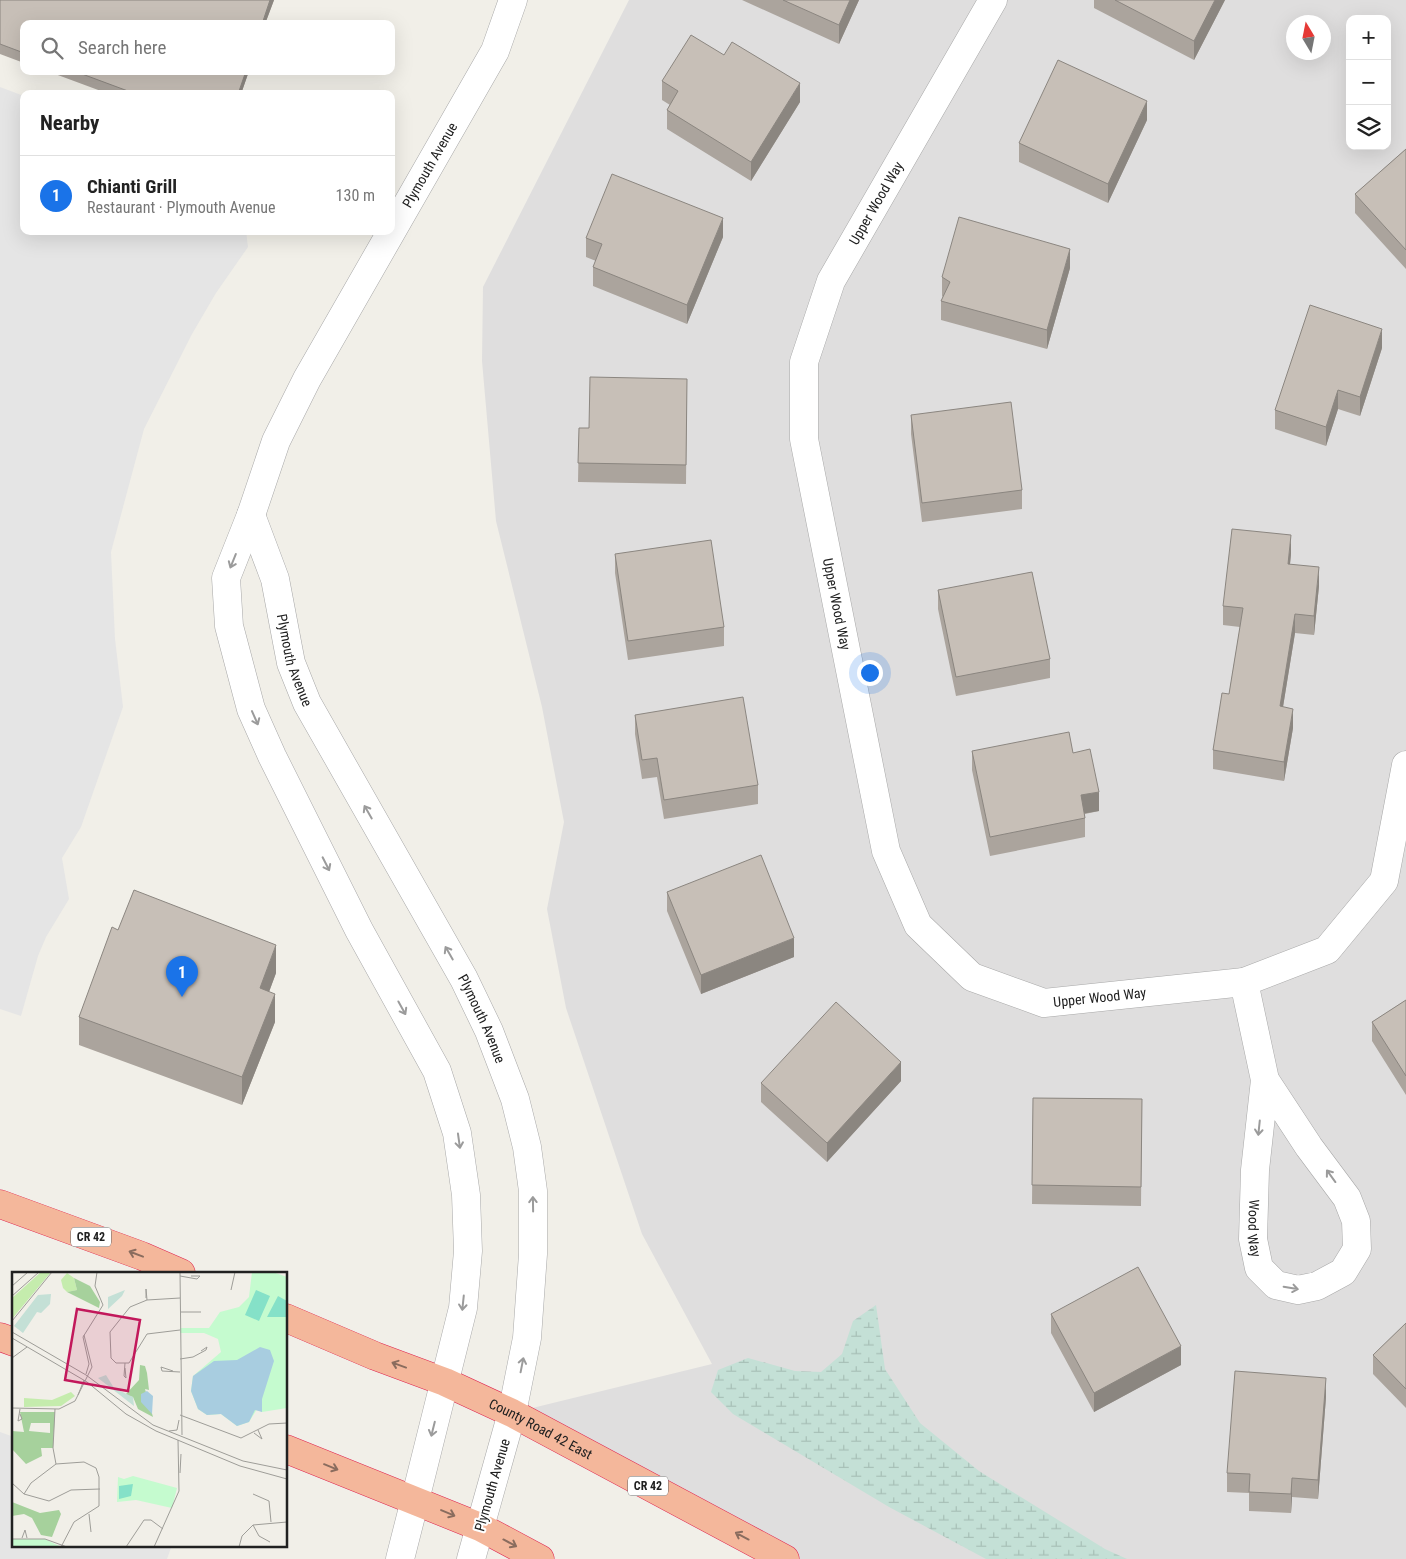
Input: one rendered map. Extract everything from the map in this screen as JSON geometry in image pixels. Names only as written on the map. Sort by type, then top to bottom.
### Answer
[{"type":"highway","name":"CR 42","points":[[0,1204],[142,1256],[179,1272]]},
{"type":"highway","name":"County Road 42 East","points":[[288,1319],[376,1356],[445,1382],[512,1413],[784,1559]]},
{"type":"highway","points":[[0,1337],[12,1341]]},
{"type":"highway","points":[[288,1450],[480,1527],[540,1559]]},
{"type":"street","name":"Plymouth Avenue","points":[[395,225],[495,51],[513,0]]},
{"type":"street","name":"Upper Wood Way","points":[[993,0],[831,281],[804,362],[804,439],[886,852],[918,925],[972,977],[1044,1004],[1244,982]]},
{"type":"street","name":"Plymouth Avenue","points":[[390,235],[307,379],[276,441],[251,515],[226,578],[229,626],[251,709],[272,756],[359,930],[437,1071],[457,1133],[466,1195],[468,1251],[463,1308],[400,1559]]},
{"type":"street","name":"Plymouth Avenue","points":[[251,515],[275,579],[291,663],[307,703],[464,980],[489,1031],[515,1099],[527,1147],[532,1182],[534,1254],[528,1338],[512,1413],[471,1559]]},
{"type":"street","points":[[1244,982],[1327,950],[1384,881],[1406,765]]},
{"type":"street","name":"Wood Way","points":[[1244,982],[1264,1080],[1255,1170],[1253,1239],[1259,1268],[1276,1285],[1298,1290],[1317,1286],[1343,1272],[1357,1249],[1356,1221],[1347,1198],[1309,1147],[1264,1080]]},
{"type":"shaded area","points":[[629,0],[1406,0],[1406,1559],[785,1559],[512,1413],[712,1364],[642,1234],[566,1008],[547,909],[564,822],[542,707],[496,521],[482,361],[483,287]]},
{"type":"shaded area","points":[[0,87],[20,94],[20,235],[246,235],[248,247],[216,293],[192,334],[144,429],[111,552],[115,639],[123,707],[81,827],[62,858],[69,899],[46,937],[38,956],[21,1016],[0,1009]]},
{"type":"shaded area","points":[[0,1432],[12,1436],[12,1546],[172,1546],[167,1559],[0,1559]]},
{"type":"green space","points":[[876,1305],[885,1369],[920,1423],[979,1471],[1105,1549],[1127,1559],[986,1559],[889,1507],[733,1414],[711,1392],[718,1370],[748,1358],[795,1371],[821,1372],[842,1354],[853,1321]]},
{"type":"building","points":[[0,0],[270,0],[263,20],[20,20],[20,52],[0,44]]},
{"type":"building","points":[[783,0],[850,0],[839,25]]},
{"type":"building","points":[[1115,0],[1215,0],[1194,41]]},
{"type":"building","points":[[691,35],[724,55],[732,42],[800,83],[751,162],[667,110],[678,91],[662,81]]},
{"type":"building","points":[[1058,60],[1147,101],[1108,184],[1019,143]]},
{"type":"building","points":[[85,75],[245,75],[239,90],[125,90]]},
{"type":"building","points":[[1406,149],[1406,250],[1355,194]]},
{"type":"building","points":[[612,174],[723,218],[687,305],[593,267],[602,244],[586,238]]},
{"type":"building","points":[[959,217],[1070,249],[1047,330],[941,301],[950,282],[942,277]]},
{"type":"building","points":[[1310,305],[1382,329],[1360,397],[1338,390],[1326,427],[1275,410]]},
{"type":"building","points":[[590,377],[687,379],[686,465],[578,463],[579,428],[589,428]]},
{"type":"building","points":[[1011,402],[1022,490],[922,503],[911,415]]},
{"type":"building","points":[[1232,529],[1291,535],[1288,564],[1319,567],[1314,616],[1295,614],[1280,706],[1293,709],[1284,762],[1213,750],[1222,693],[1229,694],[1243,608],[1223,606]]},
{"type":"building","points":[[711,540],[724,627],[628,641],[615,554]]},
{"type":"building","points":[[1032,572],[1050,659],[956,677],[938,590]]},
{"type":"building","points":[[743,697],[758,785],[664,800],[657,758],[642,760],[635,715]]},
{"type":"building","points":[[1069,732],[1073,753],[1090,749],[1099,792],[1081,795],[1085,818],[990,837],[972,751]]},
{"type":"building","points":[[761,855],[794,938],[701,975],[667,892]]},
{"type":"building","points":[[134,890],[276,945],[260,988],[275,994],[242,1077],[79,1017],[112,927],[118,930]]},
{"type":"building","points":[[1406,1000],[1406,1076],[1372,1022]]},
{"type":"building","points":[[836,1002],[901,1062],[827,1143],[761,1083]]},
{"type":"building","points":[[1033,1098],[1142,1099],[1141,1187],[1032,1185]]},
{"type":"building","points":[[1138,1267],[1181,1346],[1094,1393],[1051,1314]]},
{"type":"building","points":[[1406,1323],[1406,1389],[1373,1355]]},
{"type":"building","points":[[1235,1371],[1326,1378],[1318,1480],[1292,1478],[1291,1494],[1249,1492],[1250,1474],[1227,1473]]},
{"type":"place","name":"Chianti Grill","points":[[182,997]]}]
